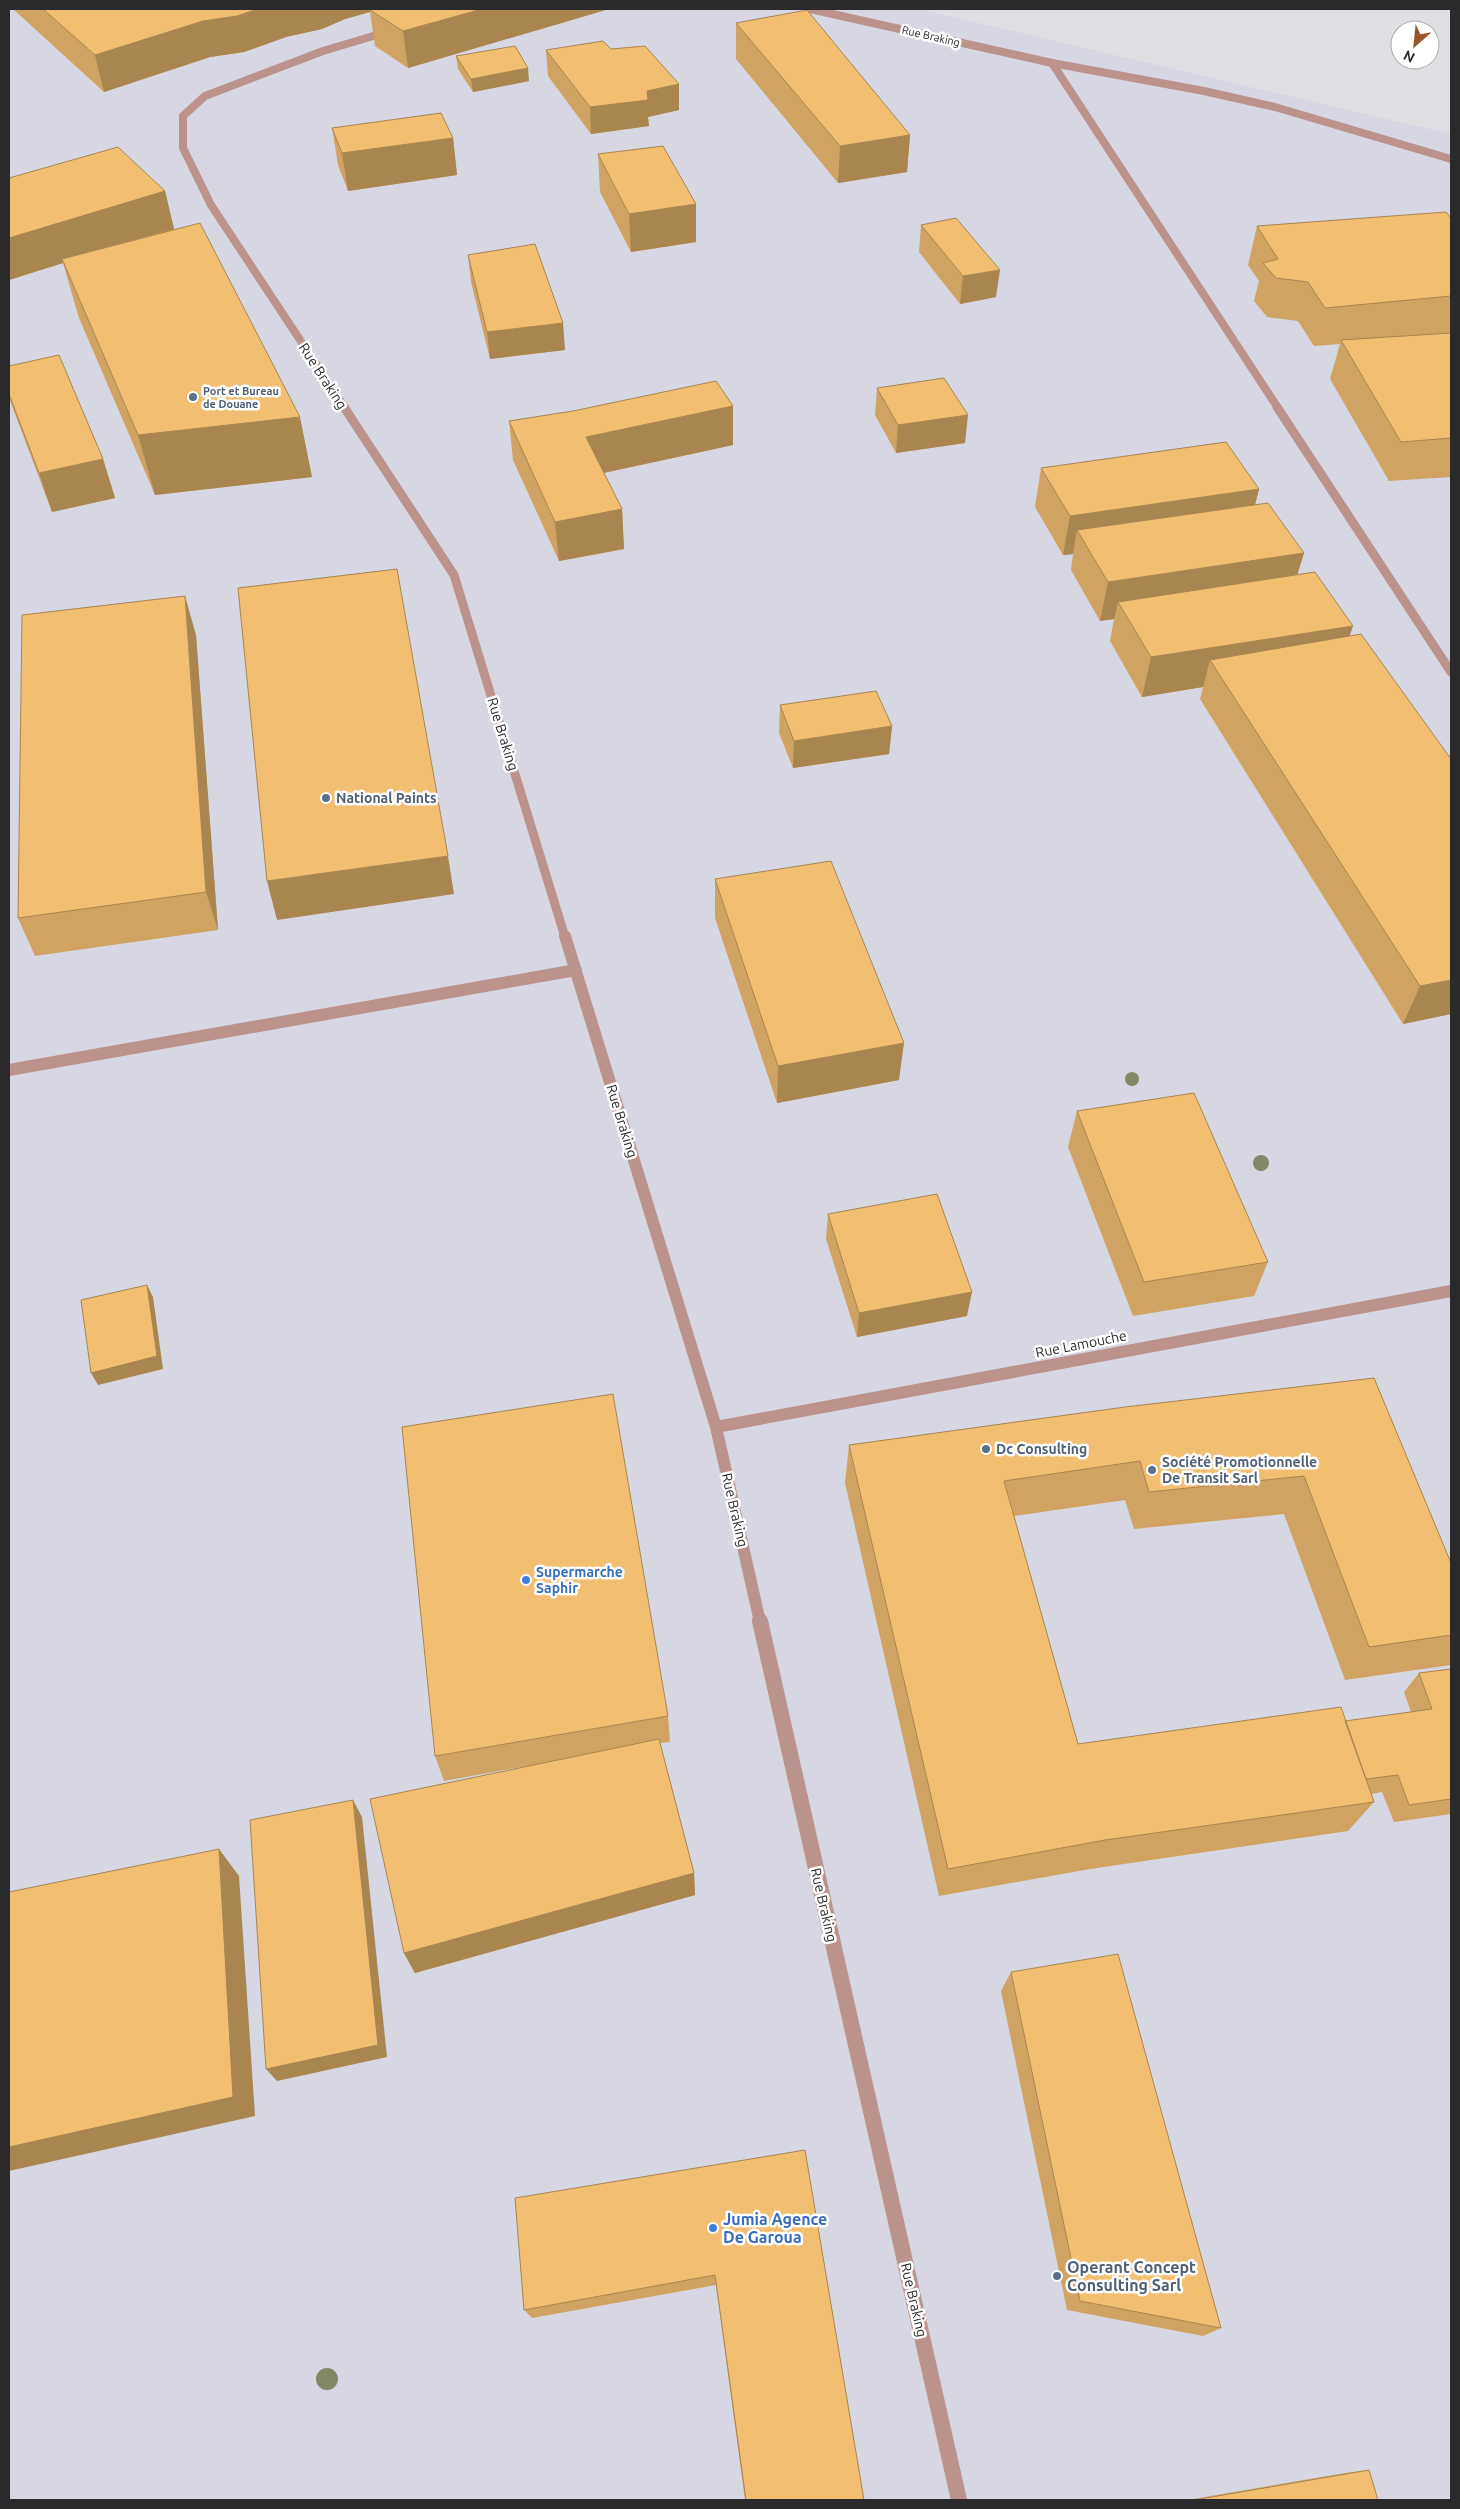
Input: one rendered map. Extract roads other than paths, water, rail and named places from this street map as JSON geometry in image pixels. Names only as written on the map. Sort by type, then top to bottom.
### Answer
[{"type":"street","name":"Rue Braking","points":[[810,9],[1052,63],[1204,91],[1275,107],[1451,159]]},
{"type":"street","name":"Rue Braking","points":[[396,29],[323,51],[205,96],[183,116],[183,148],[210,205],[454,575],[716,1427],[959,2500]]},
{"type":"street","points":[[1052,63],[1451,672]]},
{"type":"street","points":[[9,1070],[576,970]]},
{"type":"street","name":"Rue Lamouche","points":[[716,1427],[1451,1291]]},
{"type":"place","name":"Port et Bureau de Douane","points":[[193,397]]},
{"type":"place","name":"National Paints","points":[[326,798]]},
{"type":"place","name":"Dc Consulting","points":[[986,1449]]},
{"type":"place","name":"Société Promotionnelle De Transit Sarl","points":[[1152,1470]]},
{"type":"place","name":"Supermarche Saphir","points":[[526,1580]]},
{"type":"place","name":"Jumia Agence De Garoua","points":[[713,2228]]},
{"type":"place","name":"Operant Concept Consulting Sarl","points":[[1057,2276]]}]
